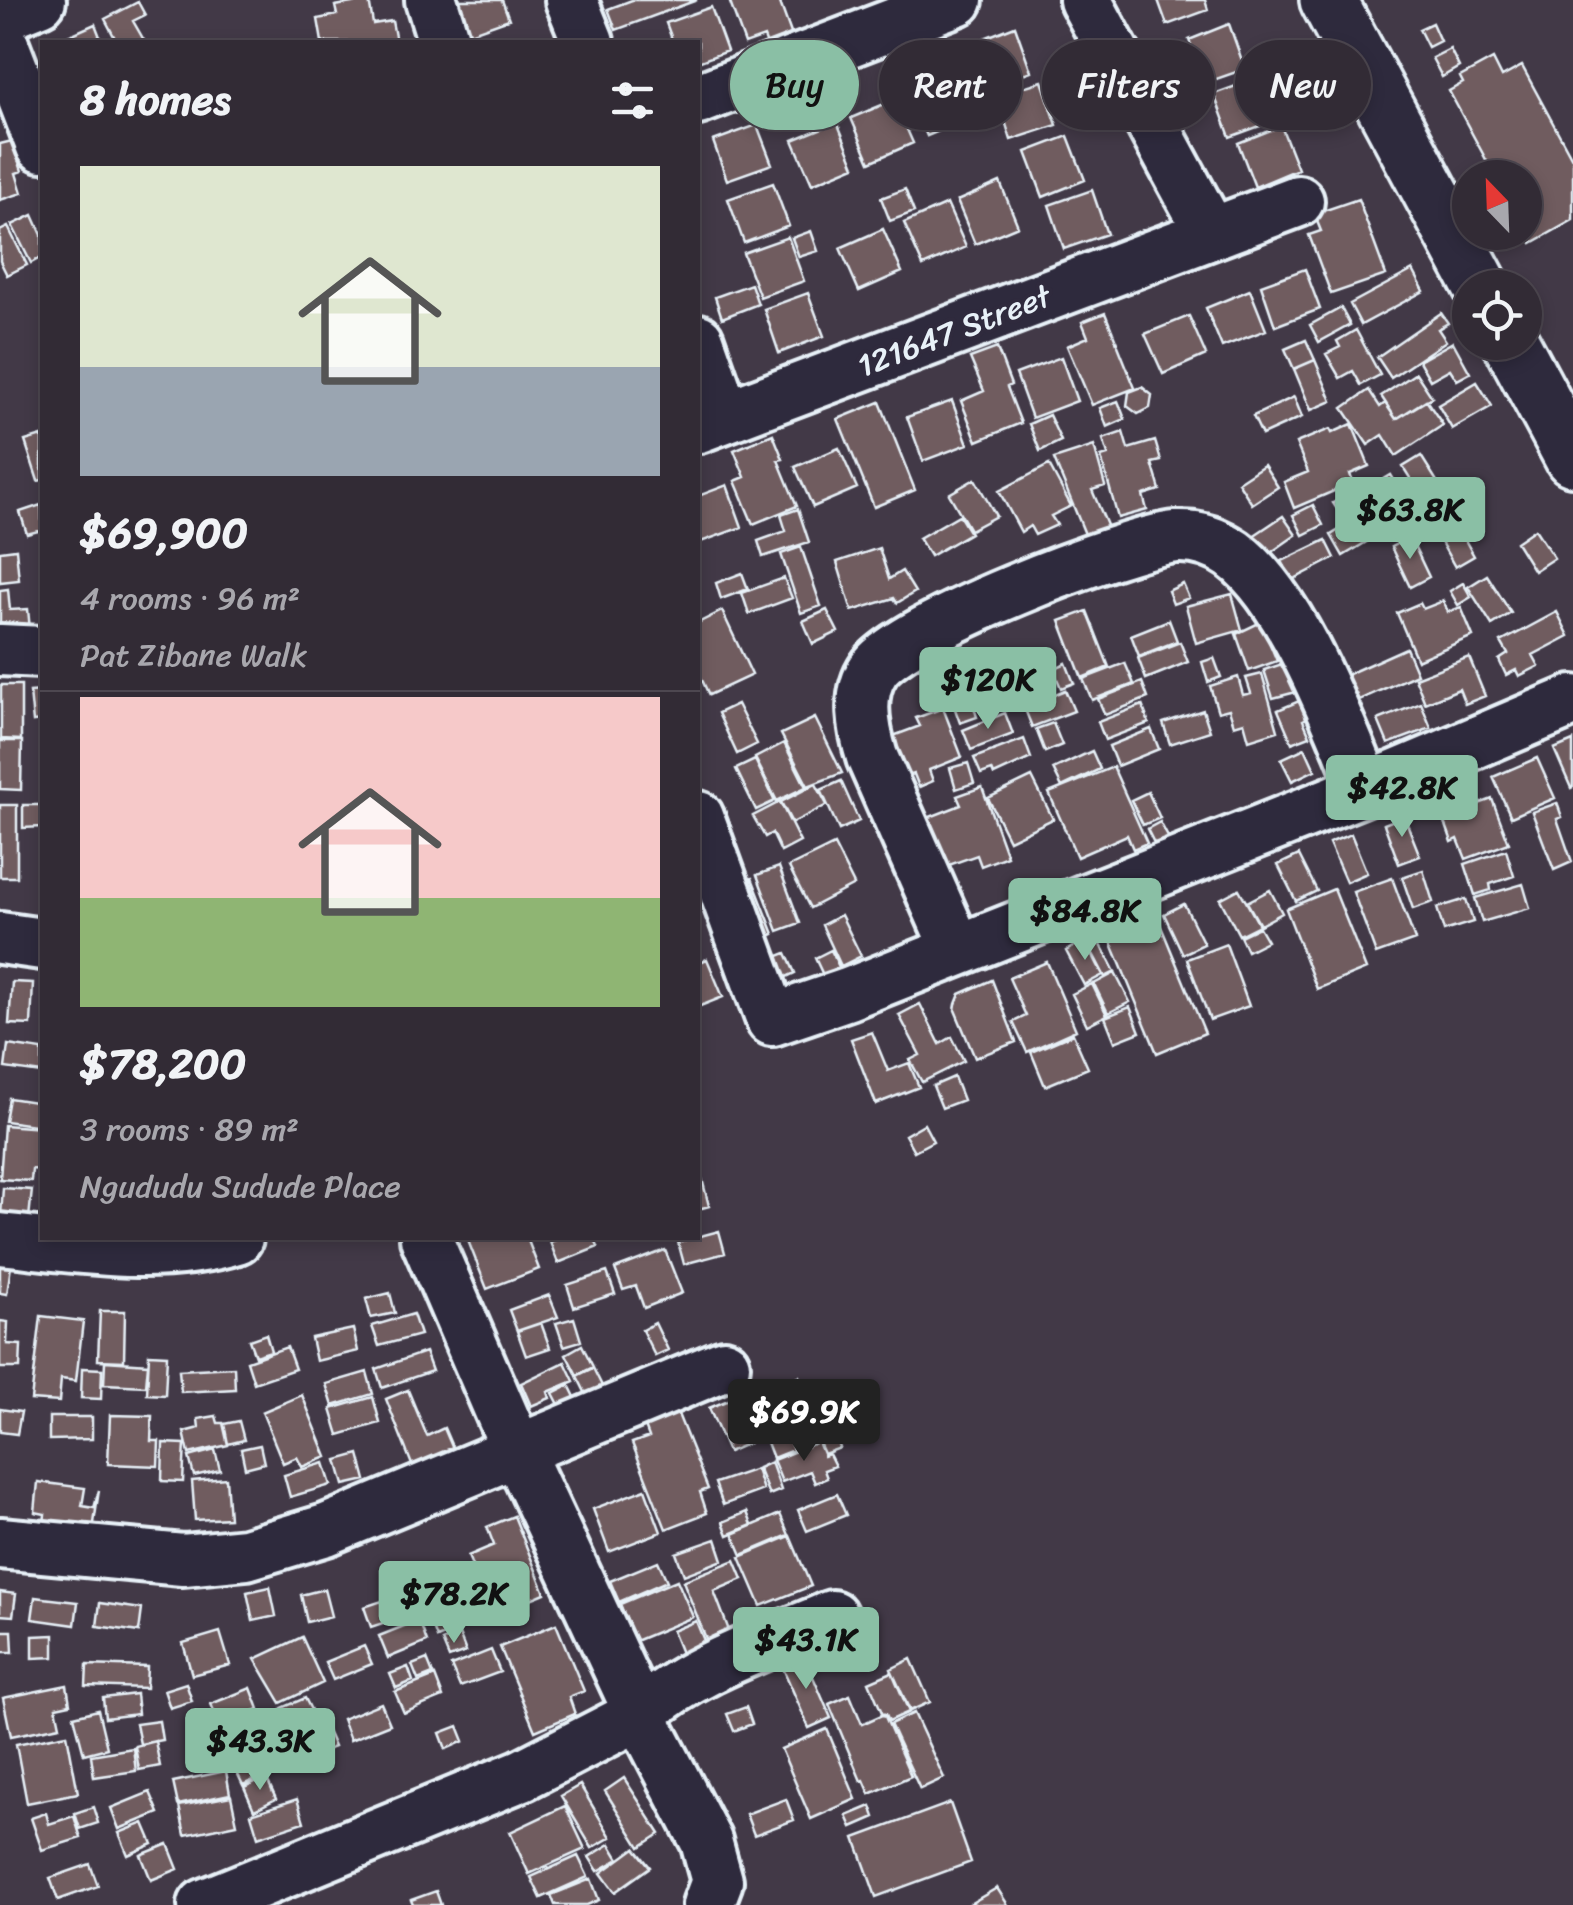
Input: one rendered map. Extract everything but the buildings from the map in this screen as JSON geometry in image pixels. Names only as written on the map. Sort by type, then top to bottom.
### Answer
[{"type":"street","points":[[0,16],[40,0]]},
{"type":"street","points":[[431,0],[443,40]]},
{"type":"street","points":[[570,0],[587,40]]},
{"type":"street","points":[[700,98],[958,0]]},
{"type":"street","points":[[1086,0],[1210,233]]},
{"type":"street","points":[[1328,0],[1472,270]]},
{"type":"street","points":[[0,37],[40,141]]},
{"type":"street","name":"121647 Street","points":[[711,422],[1298,200]]},
{"type":"street","points":[[700,353],[711,422]]},
{"type":"street","points":[[1521,360],[1573,458]]},
{"type":"street","points":[[956,950],[872,757],[863,727],[871,673],[889,652],[937,624],[1114,552],[1181,536],[1208,540],[1232,554],[1259,578],[1291,628],[1338,720],[1366,790]]},
{"type":"street","points":[[0,650],[40,652]]},
{"type":"street","points":[[700,822],[772,1020],[848,994],[1366,790],[1573,701]]},
{"type":"street","points":[[0,938],[40,944]]},
{"type":"street","points":[[0,1239],[154,1252],[212,1246],[231,1240]]},
{"type":"street","points":[[427,1240],[518,1452],[640,1714],[706,1841],[718,1881],[708,1905]]},
{"type":"street","points":[[0,1543],[184,1560],[246,1554],[326,1530],[724,1364]]},
{"type":"street","points":[[204,1905],[522,1776],[640,1714],[711,1668],[832,1616]]}]
